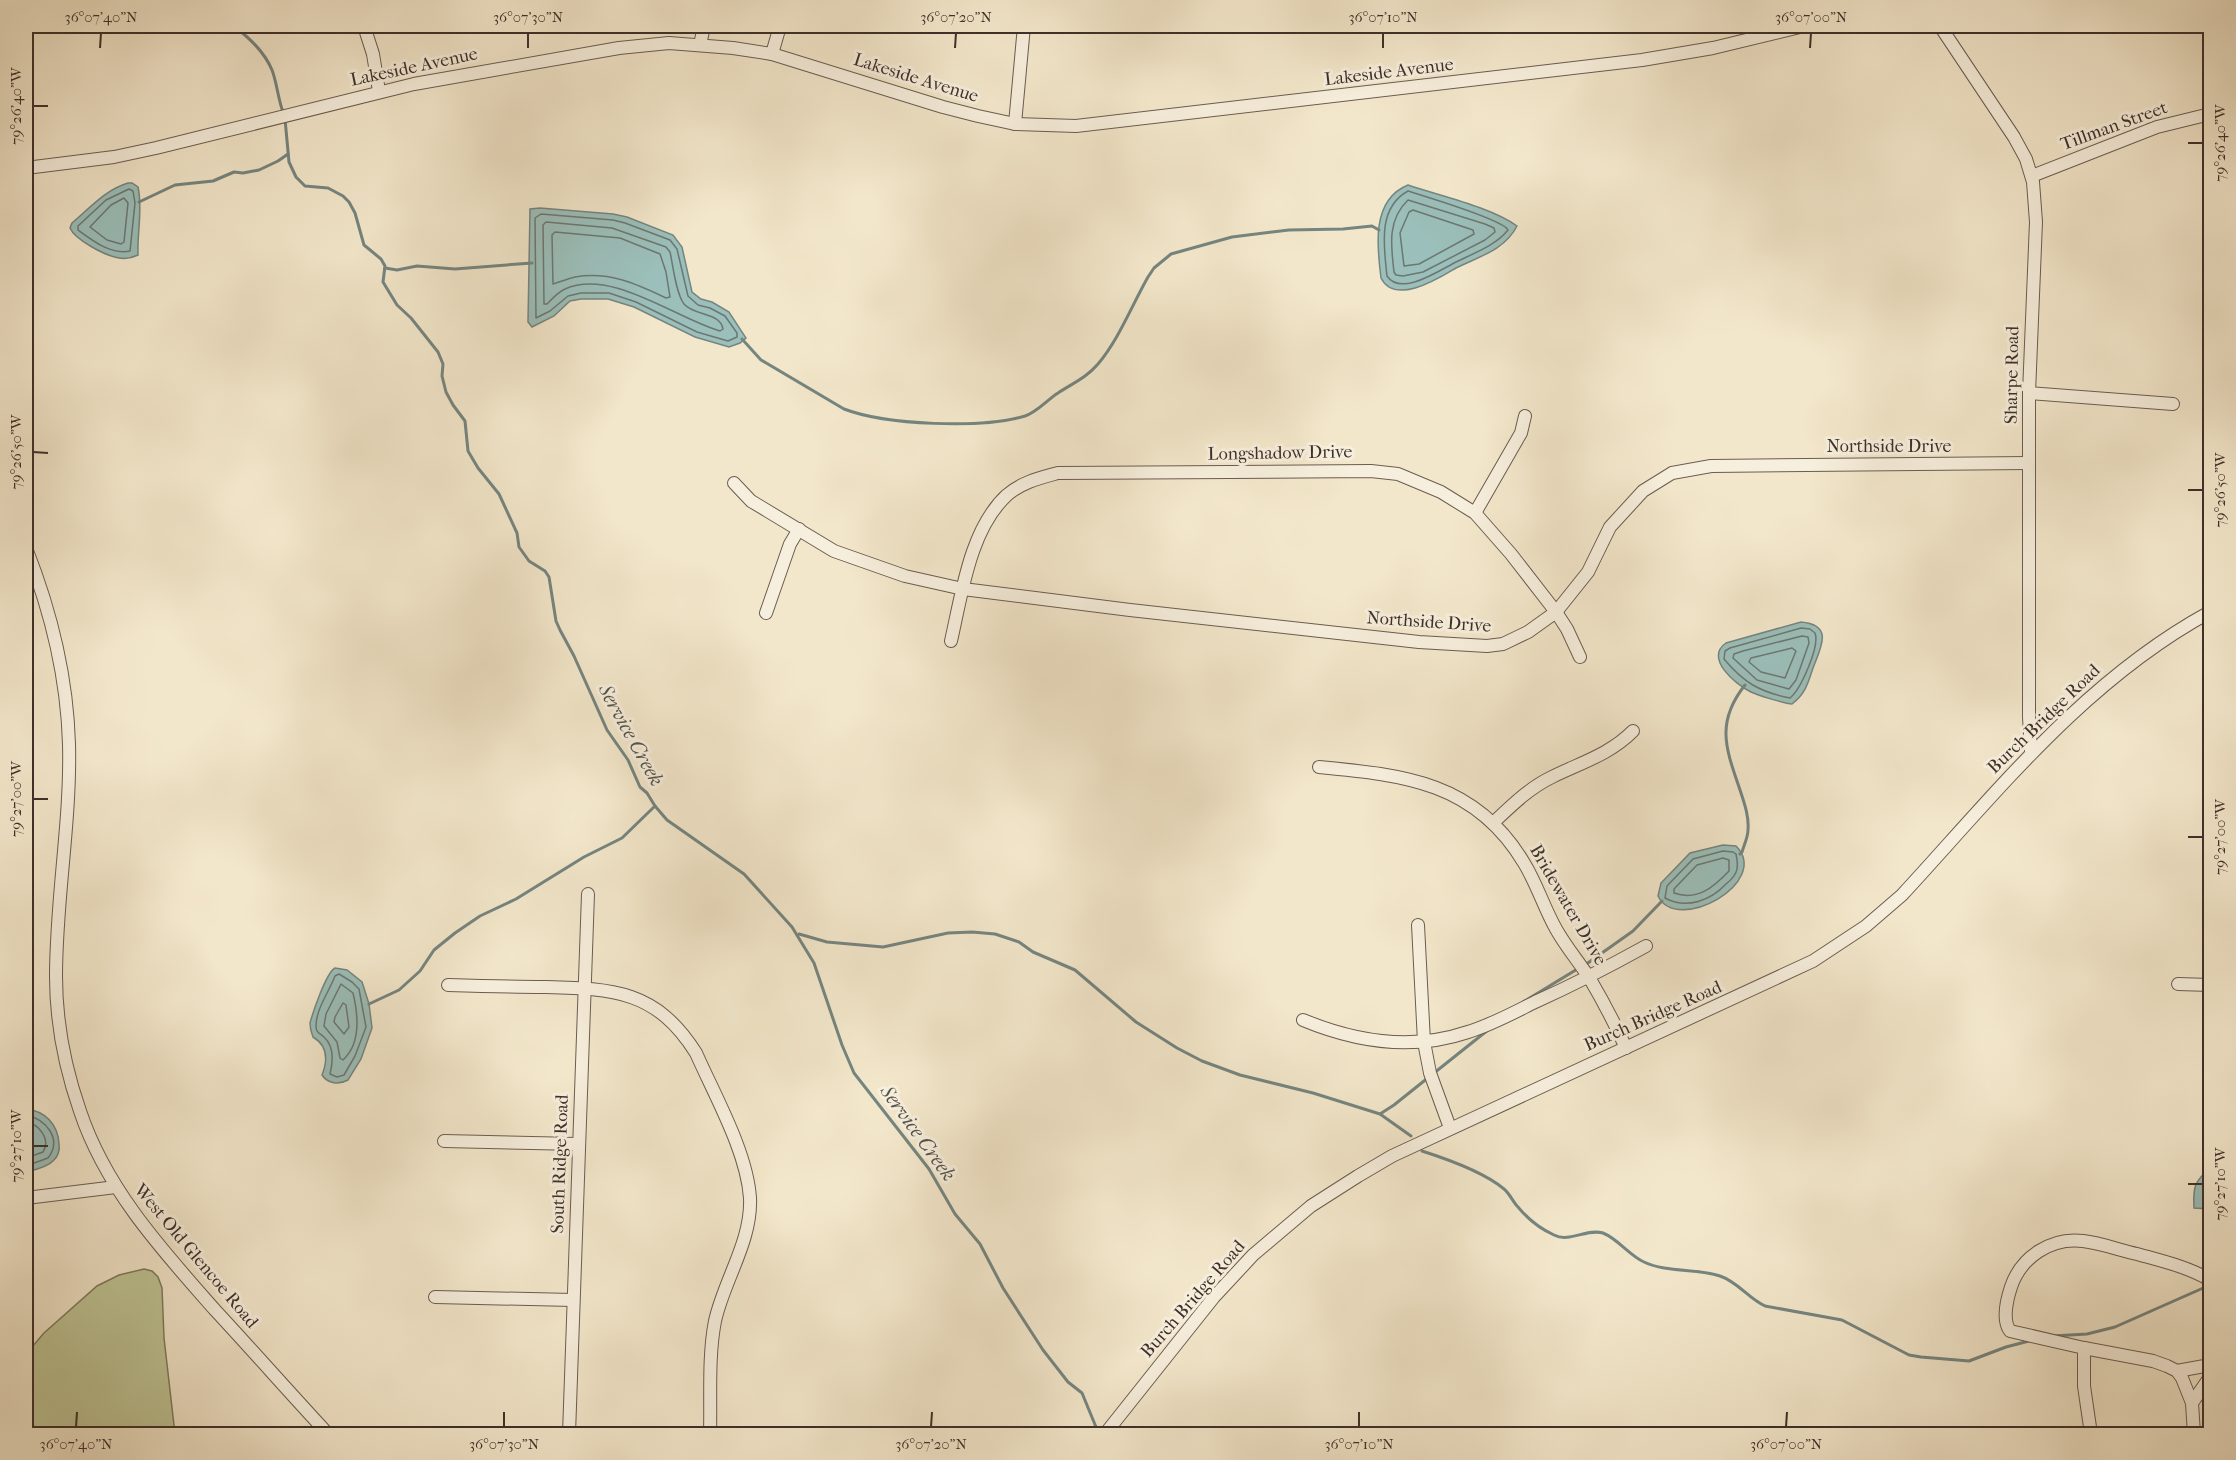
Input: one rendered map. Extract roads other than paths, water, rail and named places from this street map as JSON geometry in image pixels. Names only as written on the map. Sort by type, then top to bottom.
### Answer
[{"type":"street","points":[[364,26],[373,54],[379,91]]},
{"type":"street","points":[[700,45],[704,26]]},
{"type":"street","points":[[772,54],[780,26]]},
{"type":"street","points":[[1015,124],[1023,26]]},
{"type":"street","name":"Lakeside Avenue","points":[[26,168],[114,157],[379,91],[485,70],[620,48],[669,44],[700,45],[772,54],[943,107],[1015,124],[1076,126],[1642,60],[1713,48],[1804,26]]},
{"type":"street","name":"Sharpe Road","points":[[1940,26],[2014,137],[2031,176],[2035,197],[2029,393],[2029,717],[2031,752]]},
{"type":"street","name":"Tillman Street","points":[[2031,176],[2157,127],[2211,114]]},
{"type":"street","points":[[2029,393],[2173,404]]},
{"type":"street","points":[[1475,513],[1521,433],[1525,416]]},
{"type":"street","name":"Northside Drive","points":[[734,483],[751,501],[834,550],[905,576],[963,589],[1419,642],[1487,646],[1503,644],[1528,632],[1556,612],[1588,572],[1610,527],[1624,509],[1643,491],[1672,473],[1711,466],[2029,463]]},
{"type":"street","name":"Longshadow Drive","points":[[951,641],[963,589],[982,526],[1008,495],[1030,481],[1058,473],[1371,471],[1398,474],[1442,492],[1475,513],[1511,554],[1556,612],[1580,657]]},
{"type":"street","points":[[766,613],[790,544],[799,529]]},
{"type":"street","name":"West Old Glencoe Road","points":[[26,548],[50,616],[68,710],[68,784],[56,976],[60,1026],[69,1076],[81,1114],[116,1187],[159,1246],[328,1434]]},
{"type":"street","name":"Burch Bridge Road","points":[[1105,1434],[1214,1297],[1253,1255],[1281,1230],[1358,1176],[1392,1156],[1807,964],[1857,933],[1902,895],[2031,752],[2074,711],[2127,665],[2187,625],[2211,612]]},
{"type":"street","points":[[1493,823],[1533,788],[1605,753],[1633,731]]},
{"type":"street","name":"Bridewater Drive","points":[[1318,767],[1377,772],[1423,782],[1455,796],[1493,823],[1524,863],[1556,928],[1589,977],[1626,1048]]},
{"type":"street","name":"South Ridge Road","points":[[569,1434],[588,894]]},
{"type":"street","points":[[1418,925],[1424,1042],[1430,1073],[1450,1128]]},
{"type":"street","points":[[1303,1020],[1364,1040],[1424,1042],[1469,1032],[1589,977],[1646,946]]},
{"type":"street","points":[[2178,984],[2211,985]]},
{"type":"street","points":[[448,985],[603,989],[629,996],[654,1007],[675,1024],[696,1053],[746,1171],[750,1200],[737,1260],[716,1318],[712,1338],[710,1434]]},
{"type":"street","points":[[444,1141],[578,1144]]},
{"type":"street","points":[[26,1198],[116,1187]]},
{"type":"street","points":[[2211,1280],[2175,1264],[2091,1242],[2064,1242],[2044,1248],[2028,1260],[2013,1279],[2007,1301],[2007,1326],[2015,1334],[2153,1361],[2177,1371],[2211,1365]]},
{"type":"street","points":[[435,1297],[573,1300]]},
{"type":"street","points":[[2084,1348],[2084,1386],[2091,1434]]},
{"type":"street","points":[[2177,1371],[2192,1403],[2194,1434]]},
{"type":"street","points":[[2192,1403],[2211,1377]]},
{"type":"water","points":[[128,183],[138,187],[140,212],[138,255],[131,258],[113,257],[92,247],[73,233],[70,228],[72,223],[98,200]]},
{"type":"water","points":[[1408,185],[1494,213],[1517,226],[1506,241],[1490,252],[1428,283],[1406,290],[1396,290],[1388,286],[1381,278],[1378,252],[1379,226],[1388,202],[1396,192]]},
{"type":"water","points":[[530,209],[613,214],[673,235],[682,247],[692,292],[701,299],[712,302],[729,312],[746,338],[729,347],[695,337],[634,307],[608,299],[570,301],[554,316],[532,327],[528,322]]},
{"type":"water","points":[[1801,622],[1818,628],[1822,638],[1806,688],[1792,704],[1751,692],[1730,677],[1720,663],[1718,656],[1720,649],[1726,643]]},
{"type":"water","points":[[1723,845],[1736,846],[1744,860],[1742,874],[1732,888],[1718,899],[1701,907],[1683,910],[1668,907],[1658,896],[1661,883],[1690,853]]},
{"type":"water","points":[[335,968],[347,970],[362,982],[369,1004],[372,1028],[361,1059],[348,1080],[341,1083],[330,1082],[322,1075],[325,1064],[324,1049],[313,1037],[310,1023],[324,985]]},
{"type":"water","points":[[26,1109],[39,1112],[53,1125],[58,1137],[59,1151],[50,1163],[26,1172]]},
{"type":"water","points":[[2210,1168],[2210,1209],[2194,1208],[2196,1185]]},
{"type":"waterway","name":"Service Creek","points":[[234,26],[256,45],[269,63],[283,112]]},
{"type":"waterway","name":"Service Creek","points":[[285,119],[289,162],[296,177],[305,186],[328,188],[349,202],[355,213],[364,245],[381,259],[385,266],[383,282],[397,305],[411,318],[438,352],[443,364],[442,376],[446,392],[465,421],[468,451],[478,468],[499,494],[517,533],[519,547],[529,561],[545,571],[549,577],[556,621],[607,730],[628,760],[640,787],[667,820],[744,874],[792,927],[814,963],[854,1073],[929,1169],[955,1214],[980,1244],[1003,1288],[1043,1350],[1068,1382],[1082,1393],[1096,1427]]},
{"type":"waterway","points":[[139,202],[175,185],[213,181],[234,172],[259,170],[288,154]]},
{"type":"waterway","points":[[742,339],[761,360],[844,409],[884,419],[908,422],[959,424],[1006,420],[1034,412],[1093,369],[1106,354],[1154,268],[1171,254],[1232,237],[1289,230],[1372,226],[1379,230]]},
{"type":"waterway","points":[[385,268],[397,270],[417,266],[455,269],[532,263]]},
{"type":"waterway","points":[[1740,854],[1747,835],[1748,820],[1731,764],[1726,725],[1735,699],[1745,685]]},
{"type":"waterway","points":[[369,1004],[399,990],[420,971],[434,950],[455,933],[480,916],[516,899],[584,857],[622,838],[655,806]]},
{"type":"waterway","points":[[1585,965],[1633,931],[1662,901]]},
{"type":"waterway","points":[[799,934],[827,942],[883,947],[948,933],[995,934],[1019,942],[1033,952],[1075,970],[1136,1022],[1202,1061],[1240,1075],[1313,1093],[1380,1114],[1411,1136]]},
{"type":"waterway","points":[[1523,1002],[1579,968]]},
{"type":"waterway","points":[[1434,1073],[1488,1030]]},
{"type":"waterway","points":[[1380,1114],[1429,1077]]},
{"type":"waterway","points":[[1422,1151],[1465,1167],[1496,1183],[1530,1219],[1554,1235],[1572,1237],[1591,1232],[1603,1233],[1644,1262],[1662,1268],[1720,1276],[1765,1306],[1842,1320],[1909,1355],[1969,1361],[2029,1341]]},
{"type":"waterway","points":[[2053,1336],[2087,1334],[2115,1327],[2210,1285]]}]
